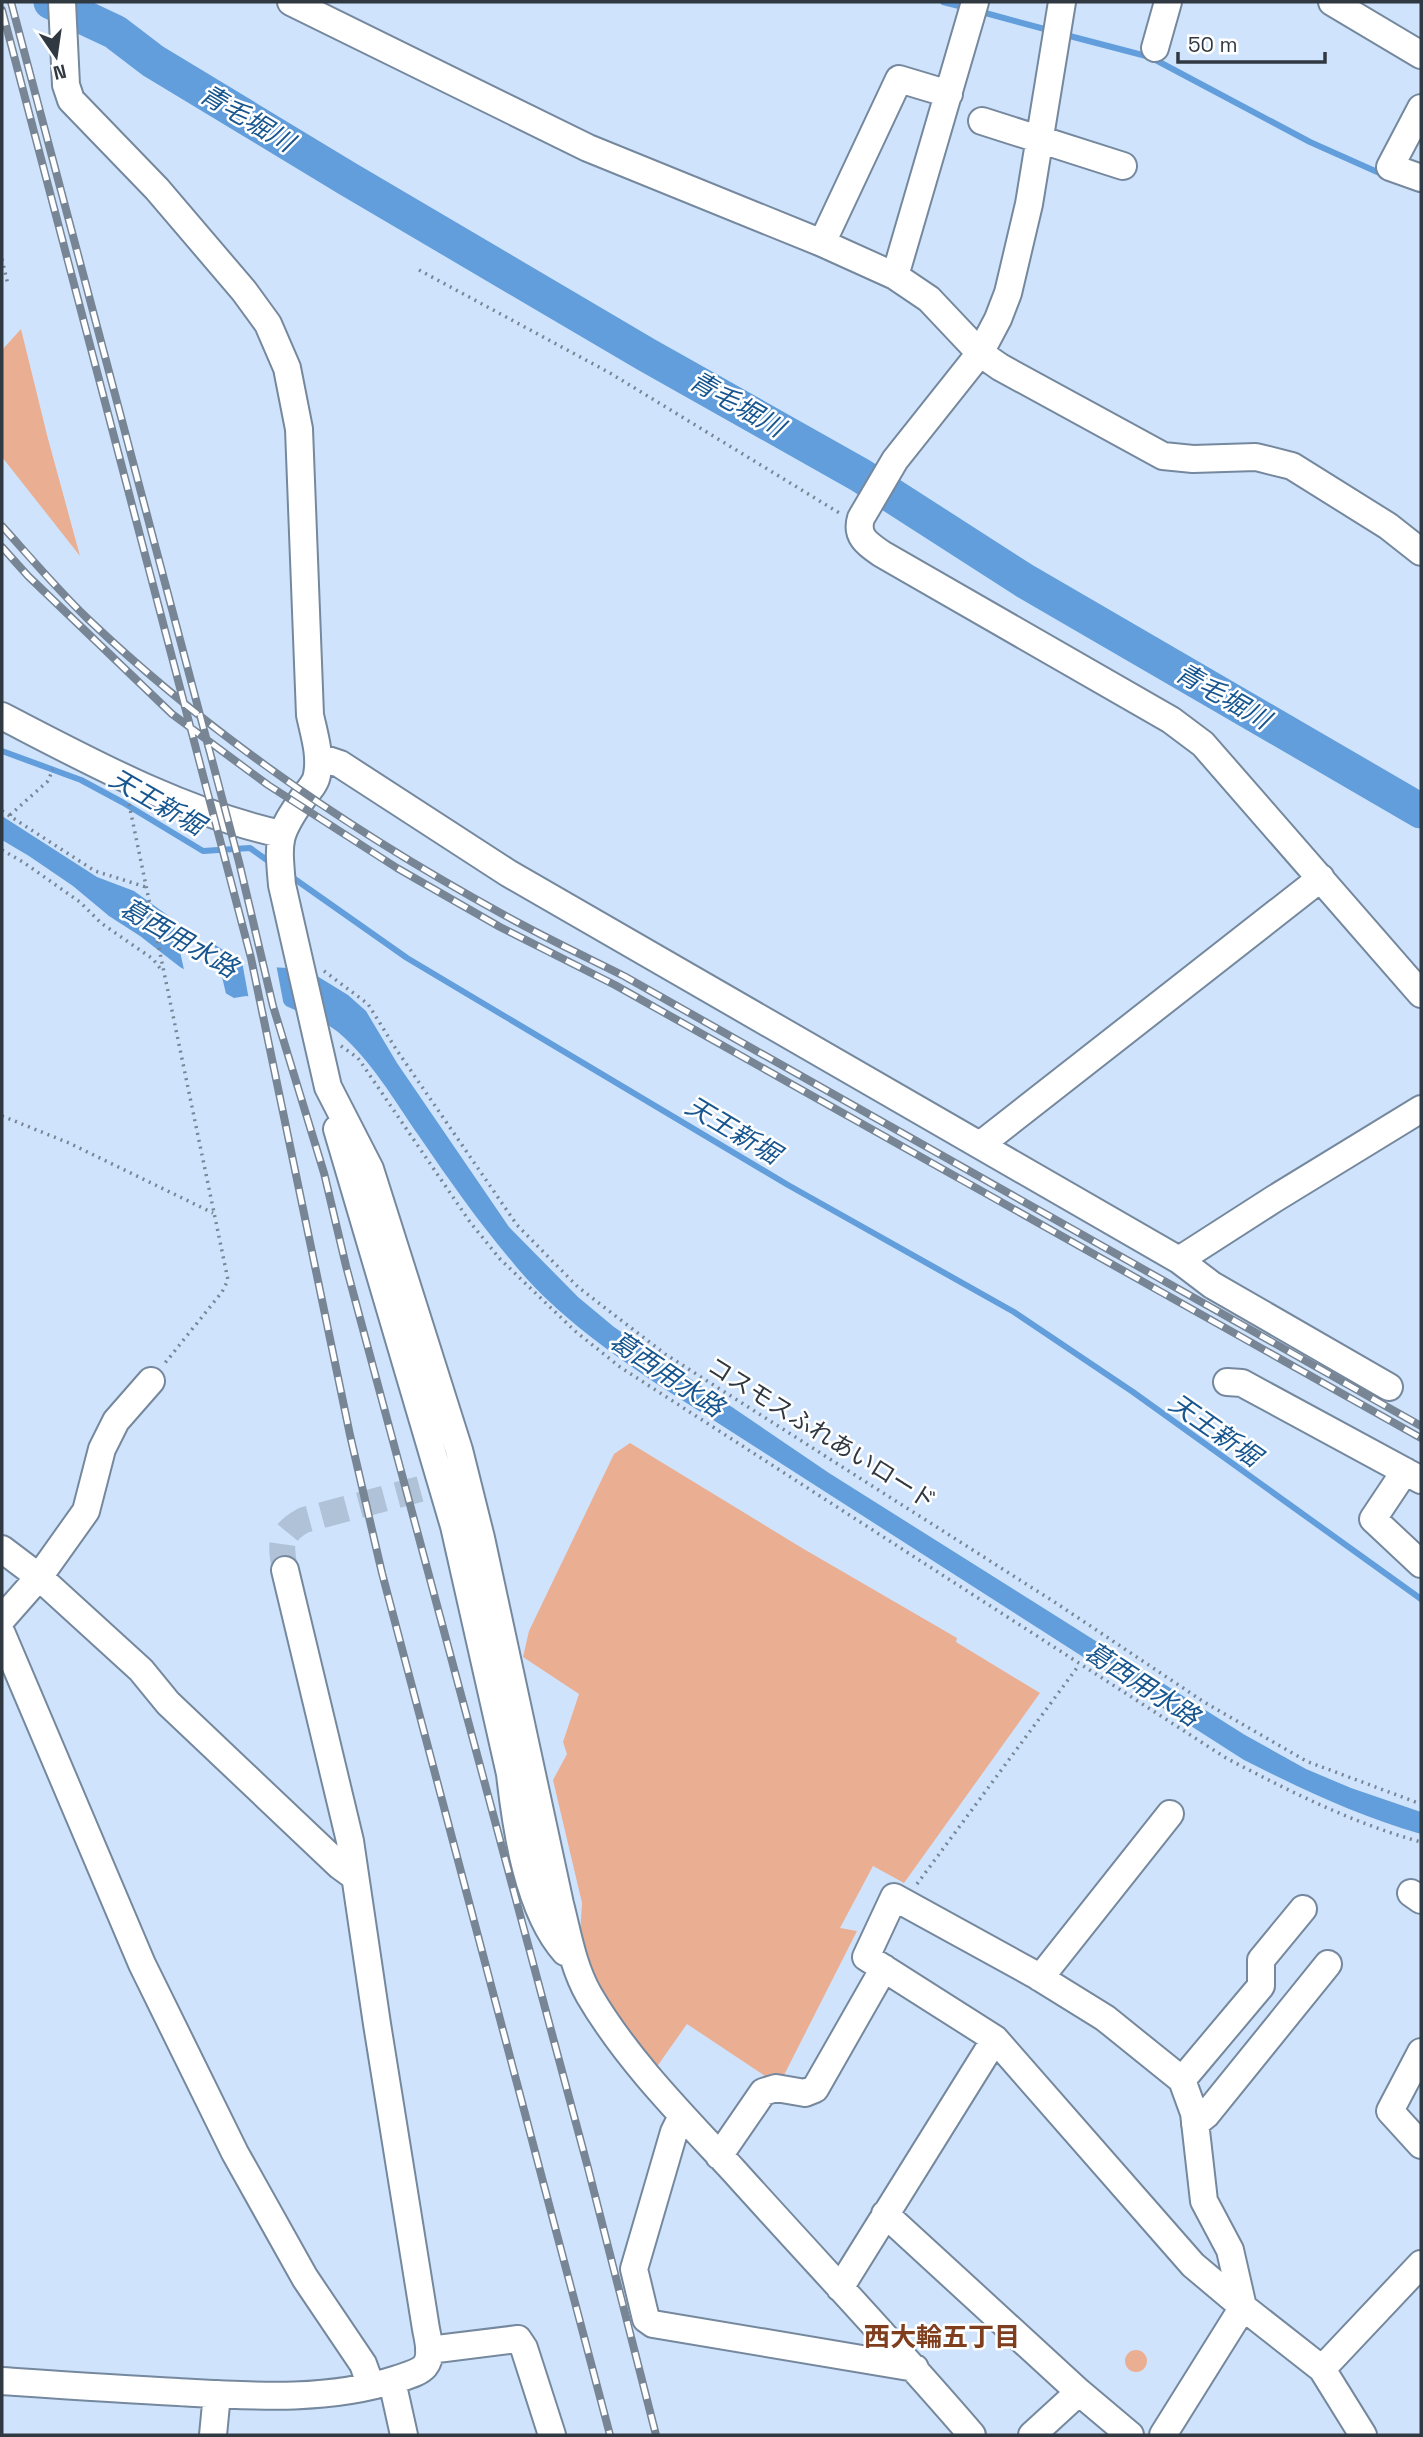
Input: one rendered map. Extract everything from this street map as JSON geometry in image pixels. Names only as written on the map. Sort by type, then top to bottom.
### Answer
[{"type":"street","points":[[62,2],[66,85],[71,100],[158,189],[244,291],[268,324],[287,368],[299,429],[310,715],[319,757],[317,778],[284,825],[280,843],[282,885],[311,968],[315,1030],[328,1087],[370,1169],[459,1450],[575,1964],[599,2010],[682,2116],[915,2368],[972,2435]]},
{"type":"street","points":[[291,2],[588,148],[822,243],[895,276],[929,299],[981,353],[1000,367],[1163,456],[1193,459],[1256,457],[1292,466],[1388,526],[1421,552]]},
{"type":"street","points":[[895,276],[975,2]]},
{"type":"street","points":[[1062,2],[1029,204],[1008,293],[999,319],[981,353],[895,460],[860,522],[860,535],[882,554],[1171,720],[1189,733],[1209,751],[1421,994]]},
{"type":"street","points":[[1155,48],[1168,2]]},
{"type":"street","points":[[1332,2],[1421,55]]},
{"type":"street","points":[[822,243],[899,79],[949,94]]},
{"type":"street","points":[[1421,108],[1390,167],[1421,178]]},
{"type":"street","points":[[982,121],[1123,166]]},
{"type":"street","points":[[2,716],[163,795],[280,843]]},
{"type":"street","points":[[319,757],[340,764],[508,873],[1180,1260],[1212,1285],[1388,1387]]},
{"type":"street","points":[[980,1145],[1321,878]]},
{"type":"street","points":[[336,1106],[337,1133],[430,1486],[454,1526],[510,1774],[514,1812],[534,1898],[554,1940],[575,1964]]},
{"type":"street","points":[[1180,1260],[1273,1199],[1421,1109]]},
{"type":"street","points":[[2,1619],[39,1577],[86,1511],[102,1449],[116,1421],[151,1381]]},
{"type":"street","points":[[1227,1382],[1242,1383],[1413,1476],[1373,1518],[1421,1564]]},
{"type":"street","points":[[2,1549],[39,1577],[141,1670],[168,1703],[310,1838],[355,1877]]},
{"type":"street","points":[[2,2381],[217,2394],[293,2395],[342,2391],[382,2383],[424,2367],[428,2362],[429,2350],[346,1816],[285,1570]]},
{"type":"street","points":[[2,1634],[142,1964],[229,2141],[305,2278],[363,2364],[382,2383],[404,2435]]},
{"type":"street","points":[[510,1774],[526,1808],[531,1815],[542,1821]]},
{"type":"street","points":[[1040,1978],[1170,1814]]},
{"type":"street","points":[[310,1838],[346,1816]]},
{"type":"street","points":[[1163,2435],[1243,2307],[1230,2249],[1204,2202],[1194,2113],[1182,2080],[1105,2018],[1040,1978],[899,1900],[866,1957],[995,2039],[1194,2265],[1243,2307],[1322,2369],[1352,2431]]},
{"type":"street","points":[[1182,2080],[1261,1986],[1261,1960],[1303,1909]]},
{"type":"street","points":[[1195,2124],[1206,2115],[1328,1964]]},
{"type":"street","points":[[719,2156],[763,2092],[776,2088],[805,2094],[815,2090],[872,1984],[884,1968]]},
{"type":"street","points":[[840,2288],[995,2039]]},
{"type":"street","points":[[1421,2052],[1390,2110],[1421,2145]]},
{"type":"street","points":[[682,2116],[674,2132],[634,2269],[646,2319],[653,2324],[915,2368]]},
{"type":"street","points":[[885,2214],[1079,2392],[1130,2435]]},
{"type":"street","points":[[1322,2369],[1421,2264]]},
{"type":"street","points":[[429,2350],[518,2339],[524,2348],[552,2435]]},
{"type":"street","points":[[1032,2435],[1079,2392]]},
{"type":"street","points":[[213,2435],[217,2394]]},
{"type":"path","points":[[2,259],[8,285]]},
{"type":"path","points":[[419,270],[610,373],[860,522]]},
{"type":"path","points":[[10,815],[48,781],[56,763]]},
{"type":"path","points":[[2,811],[95,870],[133,885],[146,887]]},
{"type":"path","points":[[133,822],[228,1280],[222,1292],[151,1381]]},
{"type":"path","points":[[2,850],[80,902],[101,923],[153,960],[163,973]]},
{"type":"path","name":"コスモスふれあいロード","points":[[311,968],[368,1004],[517,1225],[578,1287],[665,1354],[1056,1603],[1204,1702],[1306,1761],[1421,1804]]},
{"type":"path","points":[[315,1030],[358,1058],[470,1222],[493,1250],[541,1300],[620,1367],[1226,1758],[1298,1796],[1353,1820],[1421,1842]]},
{"type":"path","points":[[2,1116],[69,1143],[213,1213]]},
{"type":"path","points":[[899,1900],[1079,1665]]},
{"type":"shaded area","points":[[21,329],[80,556],[2,457],[2,350]]},
{"type":"shaded area","points":[[630,1443],[957,1638],[956,1642],[1040,1693],[904,1883],[873,1866],[840,1928],[857,1931],[781,2081],[771,2080],[687,2024],[656,2068],[595,1985],[580,1935],[582,1903],[553,1780],[567,1754],[563,1742],[579,1694],[523,1657],[529,1631],[614,1454]]},
{"type":"shaded area","points":[[1136,2350],[1144,2353],[1147,2361],[1144,2369],[1136,2372],[1128,2369],[1125,2361],[1128,2353]]},
{"type":"water","name":"葛西用水路","points":[[2,816],[97,877],[134,891],[170,917],[249,966],[288,968],[317,976],[348,995],[366,1011],[397,1063],[509,1227],[578,1297],[614,1327],[829,1473],[1245,1735],[1306,1769],[1421,1812],[1421,1834],[1374,1819],[1244,1760],[621,1359],[564,1315],[514,1264],[465,1202],[372,1068],[338,1032],[286,1006],[282,1001],[246,996],[234,998],[180,967],[109,916],[73,886],[2,840]]},
{"type":"pier","points":[[172,916],[214,943],[227,998],[185,974]]},
{"type":"pier","points":[[241,956],[250,962],[276,964],[284,1006],[249,1000]]},
{"type":"waterway","name":"青毛堀川","points":[[51,2],[115,32],[153,61],[348,179],[647,355],[860,475],[1025,581],[1421,811]]},
{"type":"waterway","points":[[943,2],[967,8]]},
{"type":"waterway","points":[[978,11],[1052,31]]},
{"type":"waterway","points":[[1062,34],[1150,57],[1310,142],[1384,175]]},
{"type":"waterway","name":"天王新堀","points":[[2,751],[81,780],[203,851],[250,848],[271,863]]},
{"type":"waterway","name":"天王新堀","points":[[289,875],[407,958],[788,1185],[1014,1312],[1133,1392],[1421,1599]]},
{"type":"tunnel","points":[[285,1570],[283,1540],[290,1530],[304,1520],[420,1489]]},
{"type":"railway","points":[[11,2],[239,862],[273,1006],[324,1173],[346,1266],[588,2168],[656,2435]]},
{"type":"railway","points":[[2,10],[251,958],[350,1435],[382,1573],[610,2435]]},
{"type":"railway","points":[[2,526],[88,619],[185,704],[287,781],[395,852],[520,924],[624,976],[1421,1426]]},
{"type":"railway","points":[[2,547],[28,576],[172,714],[268,785],[397,868],[500,927],[615,985],[1421,1438]]},
{"type":"district","name":"西大輪五丁目","points":[[942,2337]]}]
